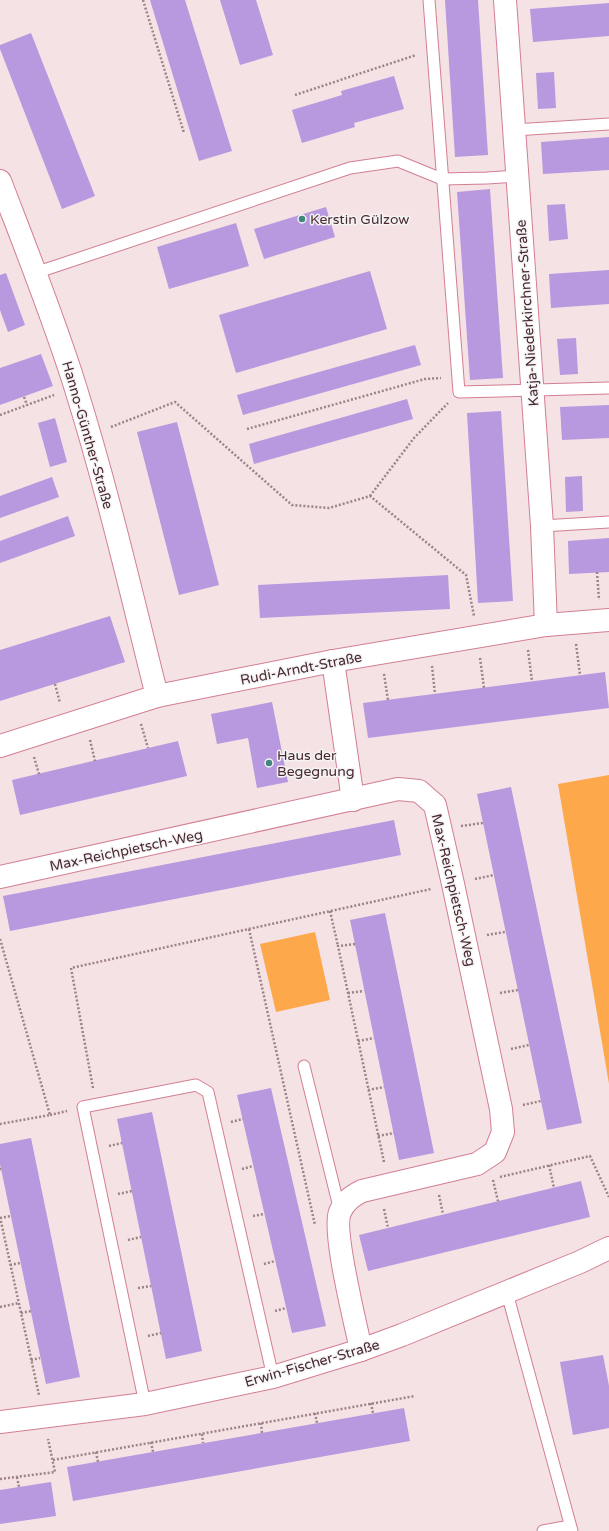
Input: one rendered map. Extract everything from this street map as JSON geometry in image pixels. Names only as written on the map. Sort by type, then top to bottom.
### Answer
[{"type":"street","name":"Katja-Niederkirchner-Straße","points":[[505,0],[542,526],[536,627]]},
{"type":"street","name":"Hanno-Günther-Straße","points":[[0,181],[54,323],[75,387],[106,493],[157,696]]},
{"type":"street","name":"Rudi-Arndt-Straße","points":[[0,746],[157,696],[333,661],[536,627],[573,622],[609,620]]},
{"type":"street","points":[[333,661],[352,800]]},
{"type":"street","name":"Max-Reichpietsch-Weg","points":[[0,877],[398,790],[419,791],[435,805],[501,1109],[503,1132],[495,1152],[477,1164],[386,1194],[362,1191],[349,1198],[340,1213],[338,1235],[361,1350]]},
{"type":"street","name":"Erwin-Fischer-Straße","points":[[0,1422],[145,1404],[273,1377],[361,1350],[507,1293],[609,1248]]},
{"type":"lane","points":[[429,0],[459,392],[609,388]]},
{"type":"lane","points":[[514,130],[609,124]]},
{"type":"lane","points":[[35,273],[350,168],[398,161],[442,179],[518,176]]},
{"type":"lane","points":[[542,526],[609,522]]},
{"type":"lane","name":"Max-Reichpietsch-Weg","points":[[304,1066],[340,1213]]},
{"type":"lane","points":[[145,1404],[83,1107],[196,1085],[208,1092],[273,1377]]},
{"type":"lane","points":[[507,1293],[571,1528],[543,1531]]},
{"type":"path","points":[[143,0],[184,133]]},
{"type":"path","points":[[295,95],[414,55],[433,53]]},
{"type":"path","points":[[247,429],[425,379],[458,377]]},
{"type":"path","points":[[0,415],[75,387]]},
{"type":"path","points":[[89,436],[175,402],[292,505],[329,508],[370,496],[414,438],[459,392]]},
{"type":"path","points":[[24,397],[27,405]]},
{"type":"path","points":[[370,496],[466,575],[478,637],[484,688]]},
{"type":"path","points":[[573,622],[580,676]]},
{"type":"path","points":[[532,681],[536,627]]},
{"type":"path","points":[[430,645],[435,694]]},
{"type":"path","points":[[96,1105],[71,968],[494,875]]},
{"type":"path","points":[[330,911],[378,1136],[386,1194],[388,1228]]},
{"type":"path","points":[[249,929],[316,1229]]},
{"type":"path","points":[[0,939],[50,1115],[0,1124]]},
{"type":"path","points":[[338,946],[354,944]]},
{"type":"path","points":[[348,994],[364,991]]},
{"type":"path","points":[[358,1041],[374,1038]]},
{"type":"path","points":[[368,1090],[384,1087]]},
{"type":"path","points":[[378,1136],[394,1133]]},
{"type":"path","points":[[549,1165],[554,1188]]},
{"type":"path","points":[[493,1178],[498,1201]]},
{"type":"path","points":[[438,1191],[443,1214]]},
{"type":"path","points":[[0,1480],[55,1472],[0,1218],[11,1216]]},
{"type":"path","points":[[10,1265],[20,1263]]},
{"type":"path","points":[[0,1307],[19,1303]]},
{"type":"path","points":[[21,1313],[30,1311]]},
{"type":"path","points":[[31,1360],[40,1358]]},
{"type":"path","points":[[53,1460],[415,1396]]},
{"type":"path","points":[[371,1403],[373,1413]]},
{"type":"path","points":[[315,1413],[316,1423]]},
{"type":"path","points":[[261,1423],[262,1433]]},
{"type":"path","points":[[202,1434],[204,1443]]},
{"type":"path","points":[[151,1442],[153,1452]]},
{"type":"path","points":[[96,1452],[98,1462]]},
{"type":"path","points":[[17,1477],[19,1487]]},
{"type":"shaded area","points":[[609,775],[609,1084],[558,784]]},
{"type":"shaded area","points":[[315,932],[330,1000],[276,1012],[260,944]]},
{"type":"building","points":[[150,0],[185,0],[232,151],[199,161]]},
{"type":"building","points":[[220,0],[256,0],[273,55],[240,65]]},
{"type":"building","points":[[445,0],[478,0],[488,155],[455,157]]},
{"type":"building","points":[[609,3],[609,36],[533,42],[530,9]]},
{"type":"building","points":[[31,33],[95,196],[62,209],[0,49],[0,45]]},
{"type":"building","points":[[554,72],[556,108],[538,109],[536,73]]},
{"type":"building","points":[[394,76],[404,109],[354,123],[355,127],[302,143],[292,110],[342,95],[341,91]]},
{"type":"building","points":[[609,137],[609,170],[543,174],[541,142]]},
{"type":"building","points":[[490,189],[503,378],[470,380],[457,192]]},
{"type":"building","points":[[565,204],[568,239],[549,241],[547,205]]},
{"type":"building","points":[[326,207],[335,237],[264,259],[254,229]]},
{"type":"building","points":[[236,223],[249,266],[169,289],[157,247]]},
{"type":"building","points":[[609,270],[609,304],[551,308],[549,274]]},
{"type":"building","points":[[370,271],[387,329],[236,373],[219,315]]},
{"type":"building","points":[[6,273],[25,325],[8,332],[0,310],[0,275]]},
{"type":"building","points":[[576,338],[578,374],[560,375],[557,339]]},
{"type":"building","points":[[415,345],[421,365],[243,415],[237,395]]},
{"type":"building","points":[[41,354],[53,386],[0,405],[0,368]]},
{"type":"building","points":[[407,399],[413,419],[254,464],[249,444]]},
{"type":"building","points":[[609,405],[609,438],[562,440],[560,407]]},
{"type":"building","points":[[501,411],[513,601],[478,603],[467,413]]},
{"type":"building","points":[[55,418],[67,462],[50,467],[38,423]]},
{"type":"building","points":[[177,422],[219,585],[179,595],[137,432]]},
{"type":"building","points":[[582,476],[583,511],[566,512],[565,477]]},
{"type":"building","points":[[52,477],[59,497],[0,518],[0,496]]},
{"type":"building","points":[[68,516],[75,536],[0,563],[0,541]]},
{"type":"building","points":[[609,538],[609,572],[569,574],[568,541]]},
{"type":"building","points":[[448,575],[450,609],[260,618],[258,585]]},
{"type":"building","points":[[110,616],[125,662],[0,701],[0,650]]},
{"type":"building","points":[[605,672],[609,708],[368,738],[363,703]]},
{"type":"building","name":"Haus der Begegnung","points":[[272,702],[288,782],[257,788],[248,738],[217,744],[211,714]]},
{"type":"building","points":[[178,741],[187,776],[20,815],[12,780]]},
{"type":"building","points":[[511,787],[582,1123],[547,1130],[477,794]]},
{"type":"building","points":[[394,820],[401,855],[10,931],[3,896]]},
{"type":"building","points":[[385,913],[434,1153],[399,1160],[350,920]]},
{"type":"building","points":[[271,1088],[326,1326],[292,1333],[237,1095]]},
{"type":"building","points":[[152,1112],[202,1351],[166,1359],[117,1119]]},
{"type":"building","points":[[31,1138],[80,1377],[46,1384],[0,1164],[0,1144]]},
{"type":"building","points":[[581,1181],[590,1217],[368,1271],[359,1235]]},
{"type":"building","points":[[603,1355],[609,1386],[609,1428],[573,1435],[560,1362]]},
{"type":"building","points":[[404,1408],[410,1441],[73,1501],[67,1467]]},
{"type":"building","points":[[51,1482],[56,1516],[0,1524],[0,1490]]},
{"type":"place","name":"Kerstin Gülzow","points":[[302,219]]},
{"type":"place","name":"Haus der Begegnung","points":[[269,763]]}]
